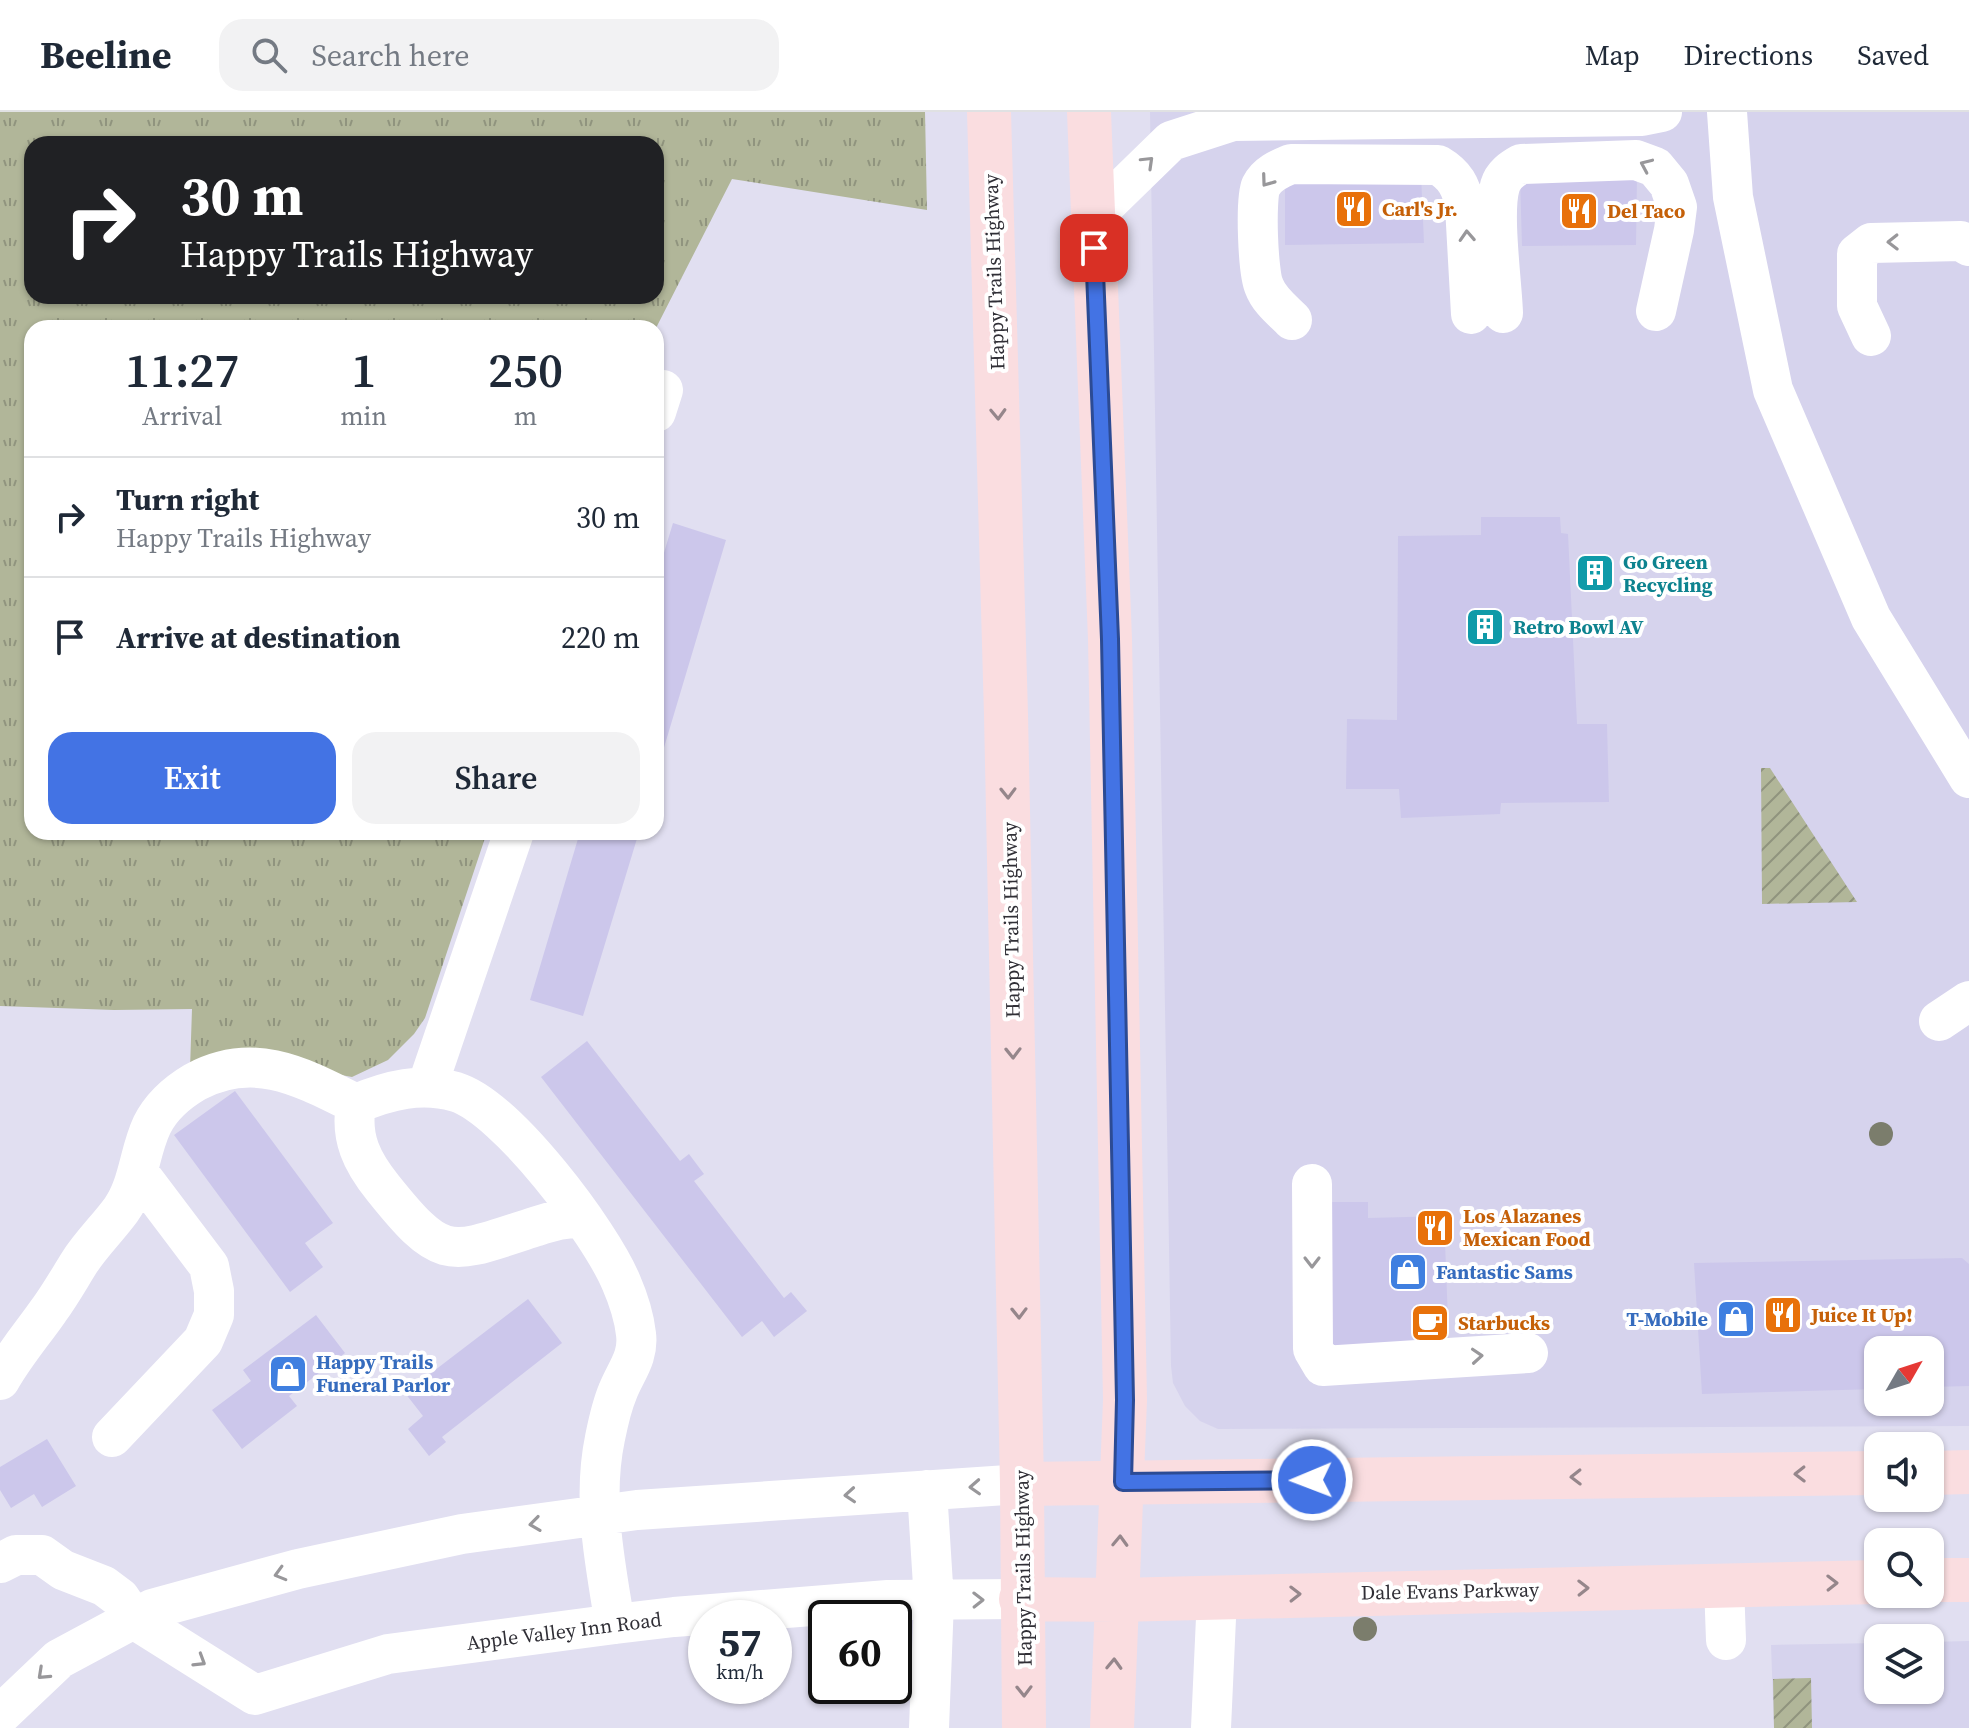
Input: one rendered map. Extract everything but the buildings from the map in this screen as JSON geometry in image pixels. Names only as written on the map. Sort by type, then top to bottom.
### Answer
[{"type":"main road","name":"Happy Trails Highway","points":[[989,112],[1007,731],[1024,1728]]},
{"type":"main road","points":[[1089,112],[1110,639],[1125,1400],[1112,1728]]},
{"type":"main road","points":[[1944,1473],[1969,1472]]},
{"type":"main road","points":[[1022,1484],[1864,1473]]},
{"type":"main road","points":[[1944,1580],[1969,1580]]},
{"type":"main road","name":"Dale Evans Parkway","points":[[1021,1599],[1117,1600],[1864,1582]]},
{"type":"street","points":[[1093,217],[1171,141],[1233,121],[1642,116],[1662,112]]},
{"type":"street","points":[[1727,112],[1733,197],[1773,390],[1871,618],[1969,778]]},
{"type":"street","points":[[1292,320],[1262,284],[1257,202],[1261,185],[1276,170],[1291,164],[1438,165],[1452,174],[1462,191],[1487,314],[1500,184],[1508,171],[1521,164],[1636,160],[1655,167],[1669,184],[1677,207],[1656,311]]},
{"type":"street","points":[[1871,336],[1857,306],[1857,254],[1871,243],[1961,241],[1969,246]]},
{"type":"street","points":[[427,1087],[511,840]]},
{"type":"street","points":[[0,1380],[79,1263],[121,1210],[138,1172],[153,1121],[184,1088],[205,1076],[252,1066],[278,1070],[356,1104],[412,1087],[460,1093],[499,1118],[539,1162],[582,1218],[621,1280],[637,1337],[632,1364],[618,1391],[604,1440],[598,1515],[615,1624]]},
{"type":"street","points":[[356,1104],[355,1134],[361,1156],[394,1202],[438,1244],[450,1248],[475,1246],[558,1220],[582,1218]]},
{"type":"street","points":[[112,1437],[203,1341],[214,1315],[214,1291],[209,1266],[138,1172]]},
{"type":"street","points":[[1312,1184],[1313,1349],[1323,1366],[1528,1353]]},
{"type":"street","points":[[0,1715],[59,1659],[152,1609],[298,1569],[462,1534],[637,1510],[1022,1484]]},
{"type":"street","points":[[927,1490],[934,1601],[929,1728]]},
{"type":"street","name":"Apple Valley Inn Road","points":[[0,1563],[16,1555],[42,1555],[63,1570],[104,1586],[120,1598],[134,1619],[255,1695],[388,1654],[615,1624],[888,1600],[1021,1599]]},
{"type":"street","points":[[1724,1585],[1726,1640]]},
{"type":"street","points":[[1211,1728],[1217,1596]]},
{"type":"shaded area","points":[[1150,112],[1969,112],[1969,1426],[1218,1429],[1200,1421],[1185,1406],[1173,1383]]},
{"type":"shaded area","points":[[1969,1641],[1969,1728],[1774,1728],[1771,1645],[1864,1643],[1864,1704],[1944,1704],[1944,1642]]},
{"type":"green space","points":[[0,112],[925,112],[927,210],[732,179],[660,320],[24,320],[24,840],[484,840],[425,1018],[388,1060],[352,1077],[308,1069],[190,1069],[192,1009],[0,1006]]},
{"type":"green space","points":[[1761,768],[1770,768],[1857,902],[1762,904]]},
{"type":"green space","points":[[1811,1678],[1812,1728],[1774,1728],[1773,1679]]},
{"type":"place","name":"Carl's Jr.","points":[[1354,209]]},
{"type":"place","name":"Del Taco","points":[[1579,211]]},
{"type":"place","name":"Go Green Recycling","points":[[1595,573]]},
{"type":"place","name":"Retro Bowl AV","points":[[1485,627]]},
{"type":"place","name":"Los Alazanes Mexican Food","points":[[1435,1228]]},
{"type":"place","name":"Fantastic Sams","points":[[1408,1272]]},
{"type":"place","name":"Juice It Up!","points":[[1783,1315]]},
{"type":"place","name":"T-Mobile","points":[[1736,1319]]},
{"type":"place","name":"Starbucks","points":[[1430,1323]]},
{"type":"place","name":"Happy Trails Funeral Parlor","points":[[288,1374]]},
{"type":"route","points":[[1094,248],[1110,639],[1125,1400],[1123,1482],[1312,1480]]}]
